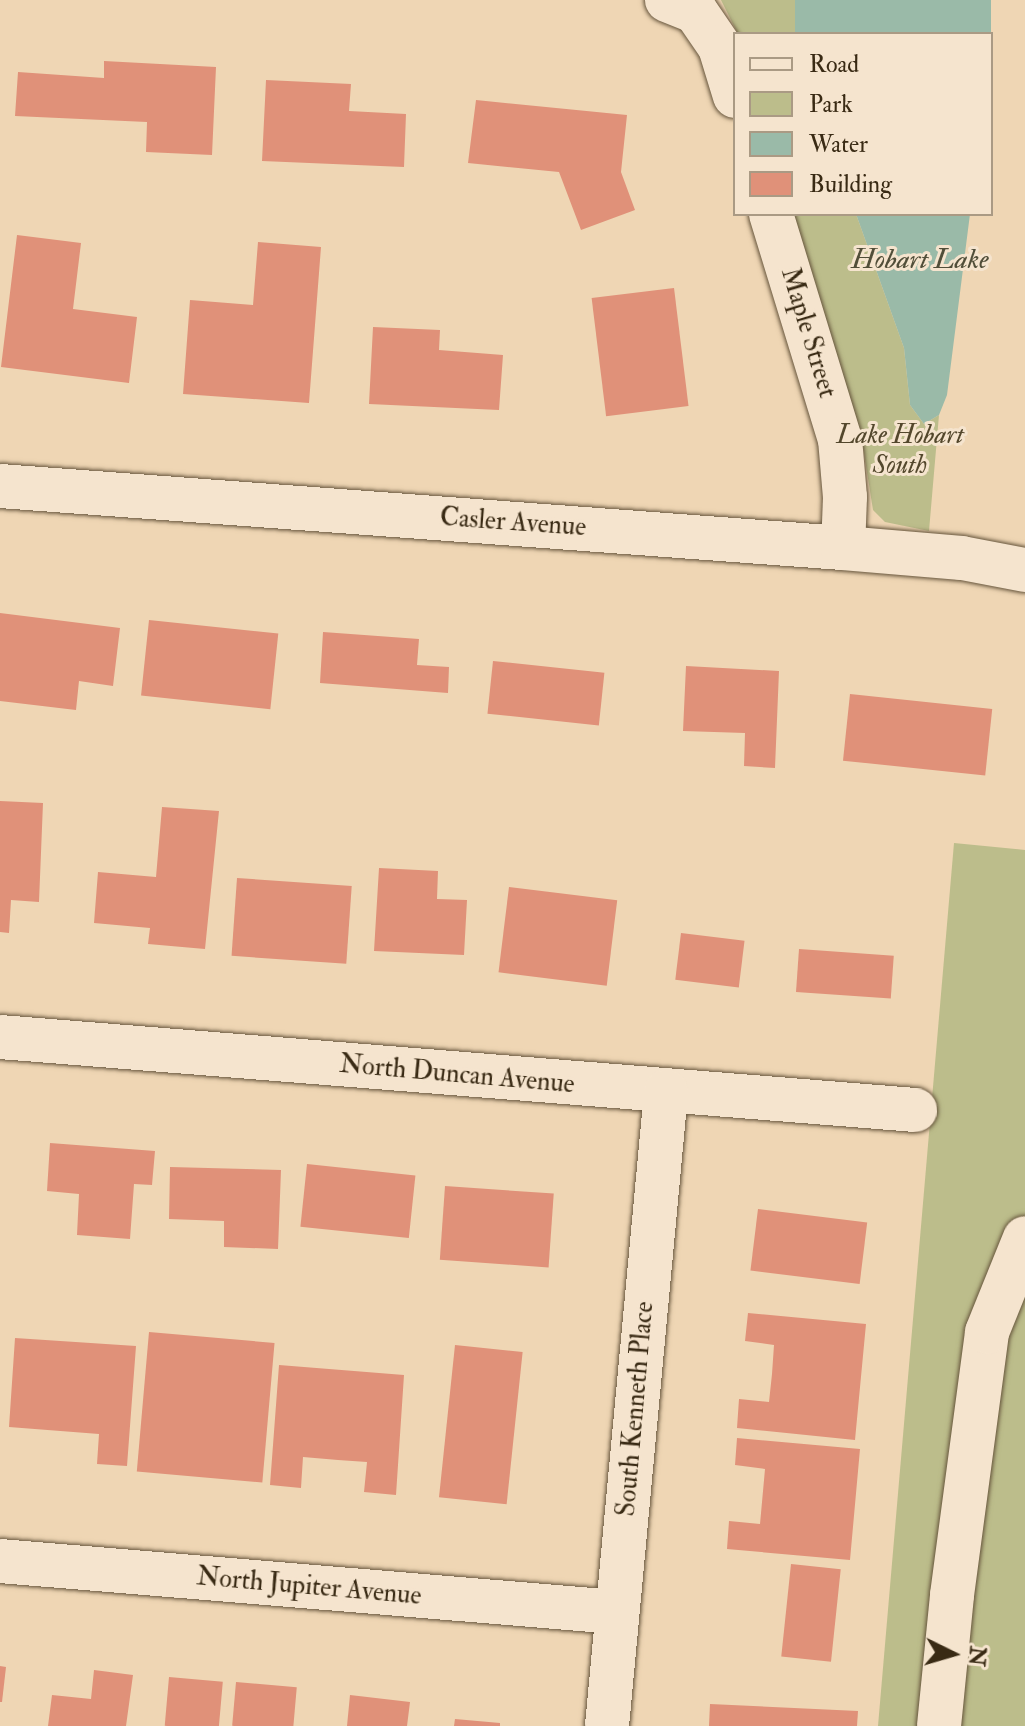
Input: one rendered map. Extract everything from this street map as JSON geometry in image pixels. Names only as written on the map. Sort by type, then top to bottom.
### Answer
[{"type":"street","points":[[682,6],[720,47],[733,89]]},
{"type":"street","name":"Maple Street","points":[[772,216],[840,439],[845,497],[843,548]]},
{"type":"street","name":"Casler Avenue","points":[[0,486],[843,548],[962,558],[1025,570]]},
{"type":"street","name":"North Duncan Avenue","points":[[0,1037],[915,1110]]},
{"type":"street","name":"South Kenneth Place","points":[[607,1726],[666,1092]]},
{"type":"street","points":[[939,1726],[952,1595],[987,1332],[1025,1238]]},
{"type":"street","name":"North Jupiter Avenue","points":[[0,1561],[617,1612]]},
{"type":"green space","points":[[721,0],[795,0],[799,32],[737,32]]},
{"type":"green space","name":"Lake Hobart South","points":[[794,216],[857,216],[904,348],[910,405],[924,424],[939,415],[929,531],[885,522],[873,510],[861,434]]},
{"type":"green space","points":[[954,843],[1025,850],[1025,1726],[878,1726]]},
{"type":"water","points":[[795,0],[991,0],[991,32],[795,32]]},
{"type":"water","name":"Hobart Lake","points":[[857,216],[970,216],[947,395],[939,415],[924,424],[910,405],[904,348]]},
{"type":"building","points":[[104,61],[216,67],[212,155],[146,152],[147,122],[15,116],[18,72],[104,78]]},
{"type":"building","points":[[266,80],[351,84],[349,111],[406,114],[404,167],[262,161]]},
{"type":"building","points":[[476,100],[627,115],[621,172],[635,210],[581,230],[559,172],[468,163]]},
{"type":"building","points":[[17,235],[81,243],[73,309],[137,317],[129,383],[1,367]]},
{"type":"building","points":[[258,242],[321,247],[309,403],[183,394],[190,300],[253,305]]},
{"type":"building","points":[[674,288],[689,406],[606,416],[592,298]]},
{"type":"building","points":[[373,327],[440,330],[439,350],[503,355],[499,410],[369,404]]},
{"type":"building","points":[[0,613],[120,628],[113,686],[79,681],[76,710],[0,701]]},
{"type":"building","points":[[149,620],[278,634],[270,709],[141,696]]},
{"type":"building","points":[[323,632],[419,639],[417,665],[449,667],[448,693],[320,683]]},
{"type":"building","points":[[493,661],[604,673],[599,725],[487,714]]},
{"type":"building","points":[[686,666],[779,671],[775,768],[744,766],[745,733],[683,731]]},
{"type":"building","points":[[850,694],[992,709],[985,776],[843,761]]},
{"type":"building","points":[[0,801],[43,803],[39,902],[11,900],[9,933],[0,932]]},
{"type":"building","points":[[162,807],[219,811],[205,949],[148,944],[150,928],[94,923],[98,872],[156,877]]},
{"type":"building","points":[[379,868],[438,871],[437,899],[467,900],[464,955],[374,951]]},
{"type":"building","points":[[237,878],[352,886],[346,964],[232,956]]},
{"type":"building","points":[[509,887],[617,900],[607,986],[499,972]]},
{"type":"building","points":[[681,933],[745,941],[739,987],[675,980]]},
{"type":"building","points":[[799,949],[894,956],[891,999],[796,992]]},
{"type":"building","points":[[50,1143],[155,1151],[152,1185],[134,1184],[130,1239],[77,1235],[79,1194],[47,1191]]},
{"type":"building","points":[[307,1164],[415,1175],[409,1238],[300,1227]]},
{"type":"building","points":[[170,1167],[281,1170],[278,1249],[224,1247],[224,1221],[169,1219]]},
{"type":"building","points":[[445,1186],[554,1194],[549,1267],[440,1260]]},
{"type":"building","points":[[758,1209],[867,1222],[860,1284],[750,1271]]},
{"type":"building","points":[[748,1313],[866,1324],[855,1440],[737,1428],[739,1399],[769,1402],[772,1374],[774,1345],[745,1341]]},
{"type":"building","points":[[149,1332],[275,1343],[262,1482],[137,1471]]},
{"type":"building","points":[[15,1338],[136,1346],[127,1466],[97,1464],[99,1434],[9,1427]]},
{"type":"building","points":[[455,1345],[523,1352],[507,1504],[439,1497]]},
{"type":"building","points":[[279,1365],[404,1375],[396,1495],[364,1492],[367,1462],[303,1457],[301,1488],[270,1485]]},
{"type":"building","points":[[737,1438],[860,1449],[850,1560],[727,1549],[729,1521],[760,1524],[765,1469],[735,1465]]},
{"type":"building","points":[[791,1564],[841,1569],[831,1662],[781,1656]]},
{"type":"building","points":[[0,1666],[6,1667],[2,1702],[0,1702]]},
{"type":"building","points":[[94,1670],[133,1675],[126,1726],[48,1726],[52,1695],[91,1699]]},
{"type":"building","points":[[169,1677],[223,1682],[219,1726],[165,1726]]},
{"type":"building","points":[[236,1682],[297,1687],[293,1726],[232,1726]]},
{"type":"building","points":[[350,1695],[410,1702],[407,1726],[347,1726]]},
{"type":"building","points":[[710,1704],[858,1711],[857,1726],[709,1726]]},
{"type":"building","points":[[455,1719],[500,1723],[500,1726],[454,1726]]}]
